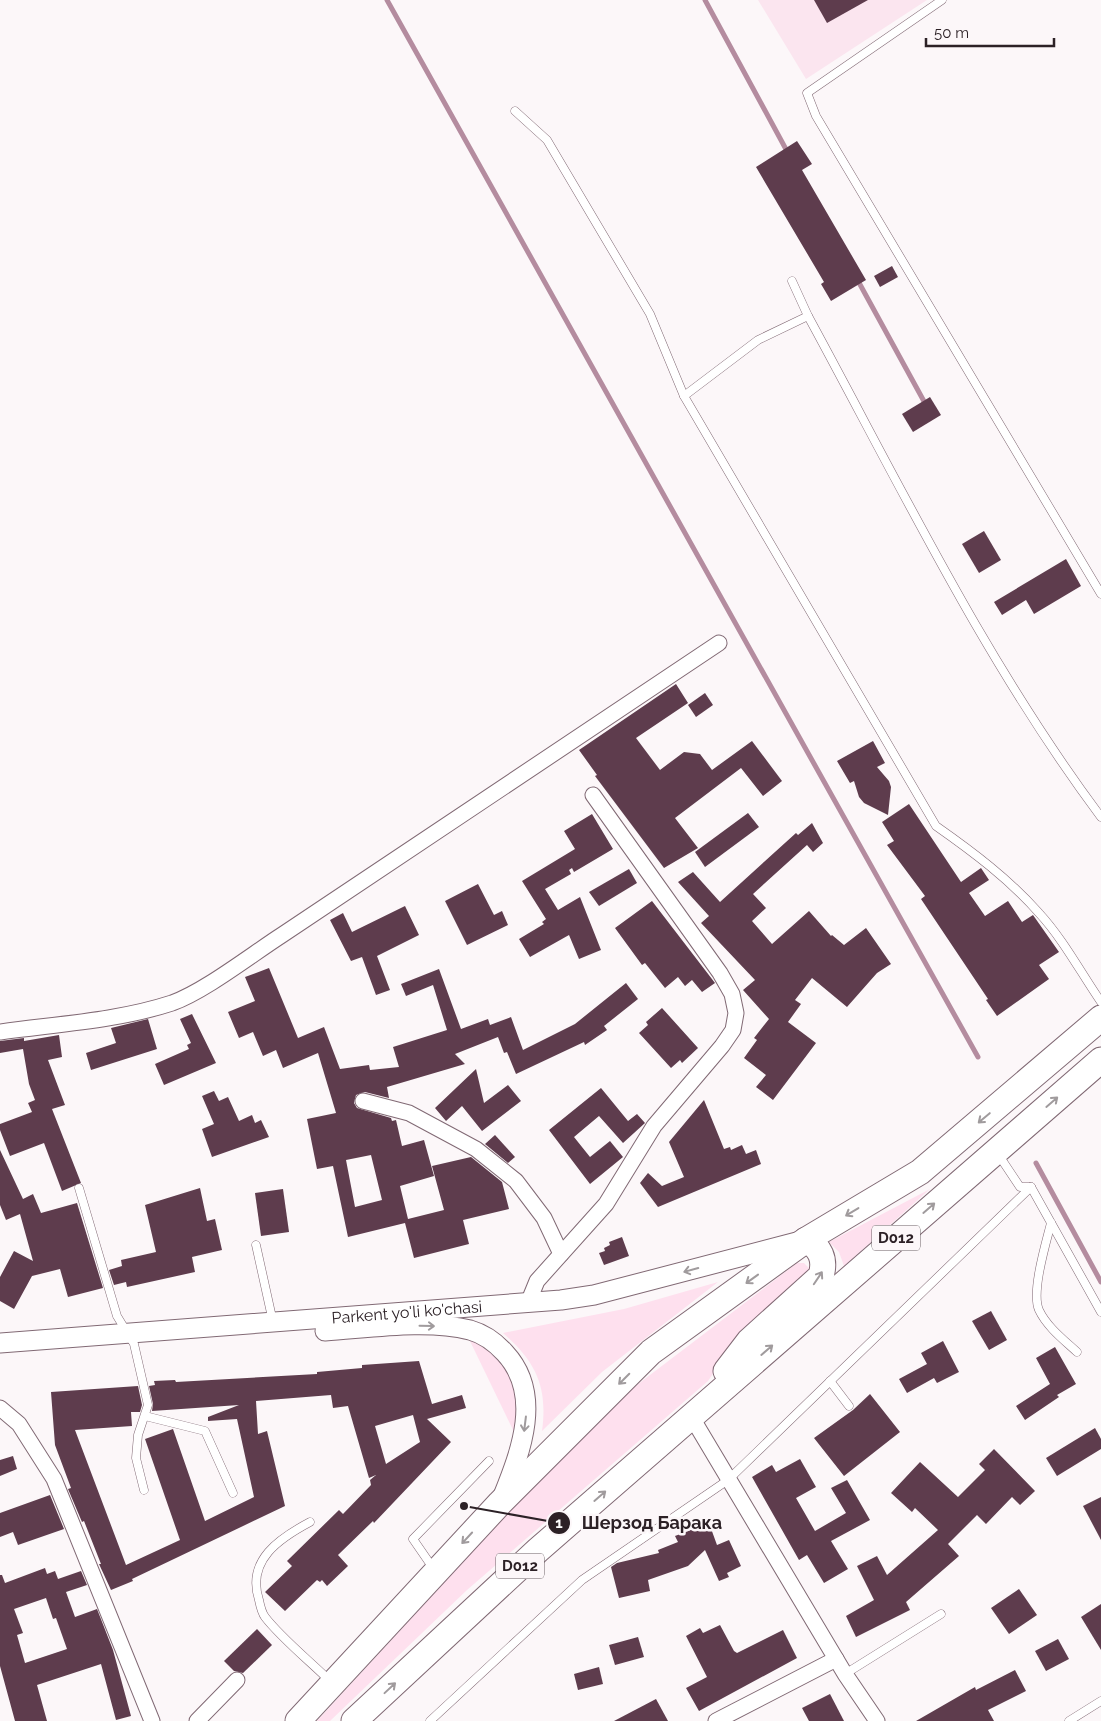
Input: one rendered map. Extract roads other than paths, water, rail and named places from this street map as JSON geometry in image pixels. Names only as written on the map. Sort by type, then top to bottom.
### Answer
[{"type":"highway","name":"D012","points":[[298,1721],[500,1502],[651,1352],[806,1240],[920,1172],[1101,1018]]},
{"type":"highway","name":"D012","points":[[354,1721],[538,1550],[1101,1060]]},
{"type":"highway","points":[[691,1416],[749,1341],[821,1276],[823,1261],[820,1252],[806,1240]]},
{"type":"street","points":[[0,1032],[128,1014],[174,1002],[209,983],[266,946],[719,643]]},
{"type":"street","points":[[528,1303],[537,1281],[606,1204],[654,1126],[722,1046],[733,1030],[736,1013],[732,994],[720,973],[593,795]]},
{"type":"street","points":[[363,1101],[409,1113],[476,1150],[510,1175],[544,1218],[561,1254]]},
{"type":"street","name":"Parkent yo'li ko'chasi","points":[[0,1353],[273,1322],[528,1303],[594,1295],[806,1240]]},
{"type":"street","name":"Parkent yo'li ko'chasi","points":[[0,1343],[131,1339],[378,1327],[447,1326],[472,1330],[486,1337],[510,1359],[524,1386],[526,1415],[521,1445],[500,1502]]},
{"type":"street","points":[[0,1408],[19,1424],[54,1479],[152,1721]]},
{"type":"street","points":[[691,1416],[845,1674],[878,1721]]},
{"type":"street","points":[[716,1721],[836,1659]]},
{"type":"street","points":[[197,1721],[237,1680]]},
{"type":"lane","points":[[942,0],[808,93],[816,116],[1101,594]]},
{"type":"lane","points":[[515,111],[547,140],[650,314],[684,396],[906,778],[936,826],[1014,887],[1041,914],[1101,1002]]},
{"type":"lane","points":[[792,282],[808,316],[974,622],[1064,768],[1101,817]]},
{"type":"lane","points":[[684,396],[758,340],[808,316]]},
{"type":"lane","points":[[996,1150],[1020,1187],[1031,1187]]},
{"type":"lane","points":[[1031,1187],[1101,1312]]},
{"type":"lane","points":[[430,1721],[582,1580],[728,1480],[1031,1187]]},
{"type":"lane","points":[[79,1188],[117,1316],[131,1339],[148,1405],[138,1434],[136,1458],[144,1490]]},
{"type":"lane","points":[[1051,1223],[1038,1280],[1038,1309],[1054,1331],[1078,1352]]},
{"type":"lane","points":[[256,1245],[273,1322]]},
{"type":"lane","points":[[830,1381],[849,1406]]},
{"type":"lane","points":[[145,1416],[205,1431],[233,1494]]},
{"type":"lane","points":[[436,1572],[413,1538],[489,1461]]},
{"type":"lane","points":[[310,1522],[271,1546],[256,1570],[256,1593],[264,1616],[333,1683]]},
{"type":"lane","points":[[845,1674],[941,1614]]},
{"type":"lane","points":[[1069,1721],[1101,1702]]},
{"type":"waterway","points":[[387,0],[978,1057]]},
{"type":"waterway","points":[[705,0],[788,153]]},
{"type":"waterway","points":[[857,279],[926,405]]},
{"type":"waterway","points":[[1036,1163],[1101,1282]]},
{"type":"place","name":"Шерзод Барака","points":[[464,1506]]}]
